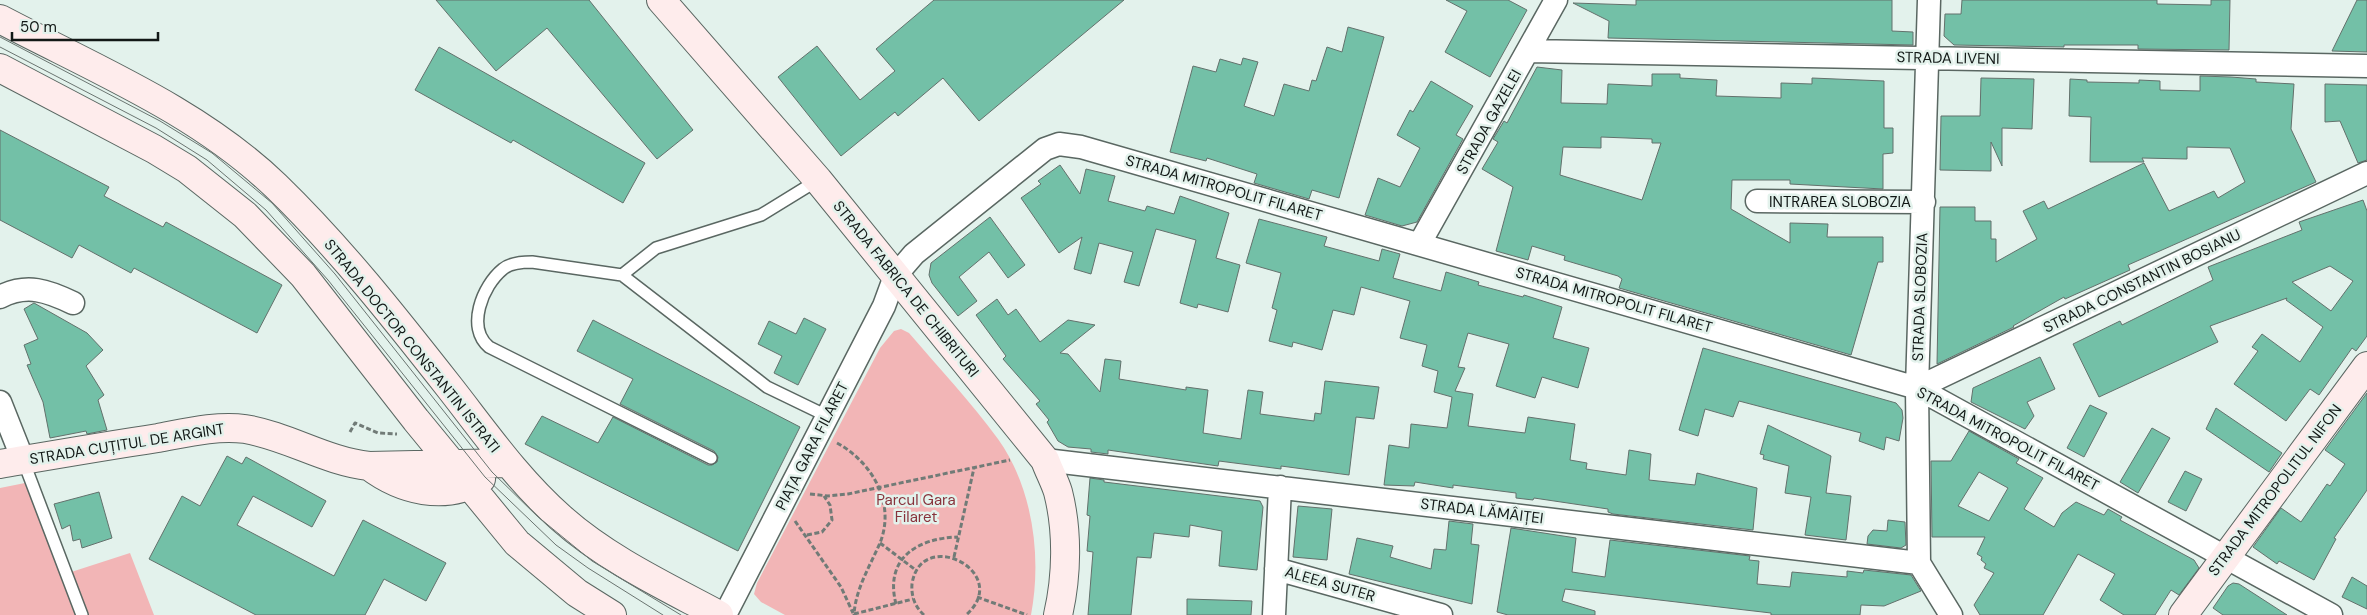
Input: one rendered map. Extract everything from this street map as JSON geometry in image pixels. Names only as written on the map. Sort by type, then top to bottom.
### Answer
[{"type":"main road","name":"STRADA FABRICA DE CHIBRITURI","points":[[661,0],[818,180],[1045,460],[1057,492],[1062,517],[1064,572],[1058,615]]},
{"type":"main road","name":"STRADA DOCTOR CONSTANTIN ISTRATI","points":[[0,20],[182,114],[223,142],[275,185],[338,250],[376,295],[506,463],[540,498],[583,536],[628,565],[719,615]]},
{"type":"main road","points":[[0,68],[154,149],[187,170],[245,215],[303,275],[469,487],[517,544],[577,593],[612,615]]},
{"type":"main road","name":"STRADA MITROPOLITUL NIFON","points":[[2183,615],[2367,366]]},
{"type":"main road","name":"STRADA CUȚITUL DE ARGINT","points":[[11,462],[188,433],[234,428],[256,431],[338,461],[369,466],[506,463]]},
{"type":"main road","name":"STRADA CUȚITUL DE ARGINT","points":[[369,466],[387,480],[419,490],[437,491],[469,487],[506,463]]},
{"type":"street","name":"STRADA GAZELEI","points":[[1420,243],[1556,0]]},
{"type":"street","name":"STRADA SLOBOZIA","points":[[1919,563],[1917,388],[1924,202],[1928,0]]},
{"type":"street","name":"STRADA LIVENI","points":[[1528,51],[2367,66]]},
{"type":"street","name":"STRADA MITROPOLIT FILARET","points":[[895,276],[914,254],[1052,145],[1081,147],[1420,243],[1917,388],[2331,615]]},
{"type":"street","name":"STRADA CONSTANTIN BOSIANU","points":[[1917,388],[2367,173]]},
{"type":"street","name":"INTRAREA SLOBOZIA","points":[[1757,201],[1924,202]]},
{"type":"street","name":"PIAȚA GARA FILARET","points":[[725,615],[884,306],[895,276]]},
{"type":"street","points":[[0,297],[14,291],[40,290],[73,304]]},
{"type":"street","points":[[0,402],[11,462]]},
{"type":"street","name":"STRADA LĂMÂIȚEI","points":[[1045,460],[1919,563]]},
{"type":"street","points":[[1274,615],[1280,487]]},
{"type":"street","points":[[1919,563],[1951,615]]},
{"type":"street","name":"ALEEA SUTER","points":[[1276,569],[1441,615]]},
{"type":"lane","points":[[622,276],[656,248],[761,215],[818,180]]},
{"type":"lane","points":[[712,458],[489,347],[481,338],[478,317],[479,308],[490,285],[505,268],[532,262],[622,276],[767,387],[827,416]]},
{"type":"lane","points":[[11,462],[82,615]]},
{"type":"path","points":[[350,432],[355,424],[378,434],[399,434],[416,420]]},
{"type":"path","points":[[831,440],[860,459],[872,473],[878,488],[884,516],[880,543],[862,582],[854,615]]},
{"type":"path","points":[[804,493],[823,496],[878,488],[1010,460]]},
{"type":"path","points":[[954,557],[974,468]]},
{"type":"path","points":[[806,535],[822,532],[832,520],[830,505],[823,496]]},
{"type":"path","points":[[791,517],[806,535],[841,587],[854,615]]},
{"type":"path","points":[[896,604],[892,586],[902,560],[910,551],[926,541],[958,537]]},
{"type":"path","points":[[880,543],[917,571]]},
{"type":"path","points":[[924,615],[913,599],[912,586],[917,571],[931,559],[944,556],[954,557],[966,564],[974,573],[978,584],[978,597],[966,615]]},
{"type":"path","points":[[978,597],[1027,615]]},
{"type":"path","points":[[854,615],[913,599]]},
{"type":"green space","name":"Parcul Gara Filaret","points":[[901,329],[909,333],[966,398],[988,425],[1010,458],[1027,501],[1032,524],[1035,570],[1031,615],[785,615],[761,602],[754,594],[757,583],[880,348],[894,331]]},
{"type":"green space","points":[[30,482],[62,575],[130,553],[154,615],[0,615],[0,488]]},
{"type":"building","points":[[436,0],[589,0],[693,130],[657,159],[547,28],[496,71]]},
{"type":"building","points":[[934,0],[1124,0],[979,121],[943,78],[898,116],[895,112],[841,156],[778,77],[817,46],[860,100],[895,71],[876,49]]},
{"type":"building","points":[[1446,0],[1508,0],[1527,10],[1490,77],[1445,52],[1467,11]]},
{"type":"building","points":[[1636,0],[1892,0],[1892,31],[1913,32],[1913,45],[1608,38],[1609,21],[1573,3],[1636,5]]},
{"type":"building","points":[[1962,0],[2157,0],[2157,4],[2211,5],[2211,0],[2230,0],[2229,50],[2138,49],[2138,45],[2064,45],[2064,47],[1954,45],[1944,36],[1945,14],[1961,14]]},
{"type":"building","points":[[2357,0],[2367,0],[2367,52],[2332,51]]},
{"type":"building","points":[[1348,27],[1384,37],[1339,198],[1312,190],[1309,199],[1254,183],[1257,174],[1207,158],[1206,161],[1170,152],[1193,66],[1216,72],[1220,59],[1241,65],[1243,58],[1258,62],[1244,106],[1274,116],[1284,84],[1309,91],[1312,80],[1316,81],[1327,47],[1342,52]]},
{"type":"building","points":[[439,47],[645,163],[623,203],[513,140],[511,143],[415,90]]},
{"type":"building","points":[[1537,67],[1562,70],[1561,103],[1607,104],[1608,84],[1652,86],[1652,74],[1680,74],[1680,78],[1717,80],[1716,96],[1781,98],[1781,83],[1812,84],[1812,78],[1884,81],[1884,128],[1893,128],[1893,153],[1883,154],[1883,189],[1790,184],[1790,180],[1732,180],[1731,209],[1790,243],[1790,223],[1828,224],[1827,237],[1883,237],[1883,262],[1878,262],[1851,355],[1619,288],[1622,279],[1618,276],[1564,260],[1565,256],[1532,246],[1528,260],[1496,251],[1513,187],[1482,169],[1498,142],[1493,139],[1504,121],[1507,123]],"holes":[[[1601,137],[1652,139],[1652,143],[1661,143],[1642,200],[1560,175],[1563,147],[1601,148]]]},
{"type":"building","points":[[2200,76],[2256,79],[2256,82],[2294,84],[2291,129],[2316,182],[2128,265],[2130,270],[2065,299],[2064,297],[2014,327],[1937,364],[1940,207],[1975,207],[1975,221],[1991,221],[1991,239],[1996,239],[1996,262],[2037,239],[2023,211],[2044,201],[2048,209],[2144,163],[2169,211],[2214,191],[2218,198],[2245,182],[2230,148],[2187,147],[2187,159],[2142,158],[2144,162],[2090,162],[2091,117],[2069,116],[2070,79],[2087,80],[2087,82],[2139,83],[2139,80],[2160,81],[2160,90],[2200,91]]},
{"type":"building","points":[[1981,78],[2034,79],[2032,129],[2002,128],[2002,166],[1991,142],[1991,171],[1940,170],[1941,116],[1980,116]]},
{"type":"building","points":[[1431,81],[1473,106],[1456,135],[1463,139],[1417,222],[1402,226],[1365,215],[1378,178],[1400,187],[1420,148],[1397,135],[1410,110],[1413,112]]},
{"type":"building","points":[[2325,84],[2367,85],[2367,160],[2358,163],[2340,121],[2325,122]]},
{"type":"building","points":[[0,130],[109,187],[104,196],[163,227],[166,222],[282,285],[257,333],[134,268],[131,273],[79,245],[72,258],[0,220]]},
{"type":"building","points":[[1060,165],[1080,194],[1086,169],[1115,176],[1108,201],[1145,211],[1147,206],[1174,214],[1180,196],[1229,213],[1216,258],[1240,265],[1228,312],[1198,304],[1197,308],[1180,303],[1196,240],[1156,229],[1139,286],[1124,282],[1133,252],[1099,243],[1091,274],[1074,269],[1082,237],[1059,253],[1021,198],[1041,184],[1038,181]]},
{"type":"building","points":[[2363,200],[2367,211],[2367,336],[2356,351],[2352,348],[2319,395],[2310,389],[2286,421],[2234,384],[2258,351],[2252,347],[2262,334],[2300,362],[2323,327],[2286,300],[2287,298],[2210,326],[2218,342],[2099,397],[2073,344],[2120,321],[2122,325],[2213,280],[2208,267],[2302,230],[2299,222]],"holes":[[[2330,266],[2353,281],[2331,311],[2292,282]]]},
{"type":"building","points":[[990,217],[1025,265],[1008,278],[989,252],[959,277],[977,301],[958,316],[932,283],[929,275],[931,263]]},
{"type":"building","points":[[1259,219],[1327,237],[1324,246],[1379,261],[1382,249],[1400,254],[1393,278],[1441,291],[1446,272],[1479,282],[1478,285],[1523,297],[1524,295],[1562,307],[1553,338],[1589,348],[1578,388],[1542,377],[1535,398],[1496,386],[1509,344],[1468,333],[1458,367],[1465,368],[1455,391],[1473,394],[1468,426],[1525,433],[1528,417],[1575,424],[1570,460],[1587,463],[1586,469],[1626,475],[1629,450],[1651,454],[1649,480],[1695,485],[1697,473],[1757,488],[1753,530],[1613,514],[1608,512],[1608,509],[1534,498],[1533,500],[1516,498],[1516,493],[1453,485],[1453,488],[1415,482],[1414,486],[1384,485],[1389,445],[1409,448],[1411,424],[1447,428],[1452,397],[1434,392],[1438,371],[1422,366],[1427,345],[1400,338],[1410,301],[1361,287],[1354,315],[1333,310],[1322,350],[1293,342],[1292,347],[1269,341],[1277,310],[1272,308],[1281,273],[1246,263]]},
{"type":"building","points":[[997,299],[1008,315],[1016,309],[1040,342],[1068,320],[1095,325],[1060,353],[1068,354],[1100,392],[1105,359],[1121,361],[1119,379],[1186,390],[1186,387],[1208,390],[1203,433],[1241,439],[1248,390],[1263,392],[1260,414],[1314,421],[1315,413],[1321,414],[1325,381],[1379,387],[1374,419],[1356,417],[1349,475],[1281,466],[1281,469],[1219,461],[1218,466],[1108,450],[1108,454],[1091,452],[1091,449],[1068,447],[1058,441],[1047,422],[1049,420],[1036,404],[1040,401],[1003,359],[1006,356],[976,315]]},
{"type":"building","points":[[34,303],[87,333],[103,350],[86,366],[104,395],[98,400],[107,430],[87,434],[86,431],[50,438],[43,402],[27,365],[31,364],[24,345],[38,339],[24,309]]},
{"type":"building","points":[[804,318],[826,329],[798,385],[774,373],[782,356],[758,344],[769,321],[796,334]]},
{"type":"building","points":[[593,320],[800,427],[738,551],[525,444],[542,416],[598,443],[613,417],[708,465],[717,462],[718,457],[714,451],[620,404],[633,379],[577,351]]},
{"type":"building","points":[[1703,348],[1896,403],[1902,410],[1903,418],[1899,441],[1886,437],[1884,450],[1859,441],[1861,433],[1739,401],[1733,417],[1705,409],[1698,436],[1679,430]]},
{"type":"building","points":[[2040,357],[2055,389],[2027,402],[2034,416],[2025,429],[1971,402],[1973,388]]},
{"type":"building","points":[[2367,393],[2367,490],[2334,538],[2336,539],[2314,580],[2279,561],[2277,564],[2253,547],[2281,508],[2301,522],[2327,484],[2330,486],[2345,464],[2325,450]]},
{"type":"building","points":[[2090,405],[2107,413],[2084,457],[2067,448]]},
{"type":"building","points":[[2216,408],[2282,453],[2269,472],[2206,429]]},
{"type":"building","points":[[1768,425],[1831,456],[1826,493],[1851,496],[1846,540],[1805,535],[1811,497],[1785,493],[1789,466],[1763,459],[1764,455],[1760,454]]},
{"type":"building","points":[[2152,428],[2170,438],[2138,493],[2120,482]]},
{"type":"building","points":[[1969,431],[2019,459],[2016,463],[2043,478],[2024,509],[2054,527],[2062,513],[2076,502],[2104,515],[2108,509],[2122,517],[2120,520],[2194,560],[2199,568],[2179,595],[2171,590],[2155,615],[2124,615],[2100,600],[2115,574],[2078,554],[2043,615],[1980,615],[1974,605],[1994,573],[1984,568],[1986,564],[1981,560],[1982,557],[1977,554],[1985,537],[1932,537],[1931,461],[1951,461]],"holes":[[[1979,472],[2008,488],[1989,521],[1958,506]]]},
{"type":"building","points":[[227,456],[242,464],[246,457],[326,501],[312,527],[253,496],[237,525],[334,576],[363,520],[446,563],[426,601],[384,579],[365,615],[256,615],[149,559],[182,496],[200,506]]},
{"type":"building","points":[[2185,471],[2202,479],[2186,511],[2168,502]]},
{"type":"building","points":[[1090,478],[1104,480],[1104,482],[1260,501],[1263,507],[1257,570],[1219,566],[1222,531],[1190,525],[1189,537],[1154,533],[1151,558],[1137,557],[1131,615],[1088,615],[1093,552],[1087,551],[1090,516],[1087,515]]},
{"type":"building","points":[[99,492],[112,538],[82,548],[80,539],[73,541],[70,525],[62,529],[54,504]]},
{"type":"building","points":[[1298,506],[1332,509],[1327,560],[1293,557]]},
{"type":"building","points":[[1888,520],[1905,522],[1906,545],[1901,548],[1867,544],[1868,536],[1873,530],[1887,531]]},
{"type":"building","points":[[1449,521],[1473,524],[1471,544],[1479,545],[1472,604],[1349,574],[1357,538],[1393,546],[1390,557],[1431,569],[1434,549],[1446,550]]},
{"type":"building","points":[[1511,528],[1576,538],[1572,572],[1605,577],[1610,540],[1750,556],[1749,560],[1759,561],[1757,584],[1790,587],[1792,572],[1847,577],[1847,571],[1863,573],[1864,570],[1911,575],[1921,591],[1884,606],[1861,605],[1860,615],[1771,615],[1771,613],[1565,589],[1562,601],[1595,611],[1595,615],[1508,615],[1497,612]]},
{"type":"building","points":[[2352,577],[2367,586],[2367,609],[2342,597]]},
{"type":"building","points":[[2233,583],[2239,584],[2287,615],[2223,615],[2213,608],[2228,586]]},
{"type":"building","points":[[1187,599],[1252,601],[1251,615],[1187,615]]},
{"type":"tram line","points":[[0,37],[160,121],[212,153],[272,203],[335,274],[492,472],[537,516],[592,561],[681,615]]},
{"type":"tram line","points":[[0,47],[156,128],[207,160],[266,210],[328,280],[485,477],[556,545],[588,568],[663,615]]}]
